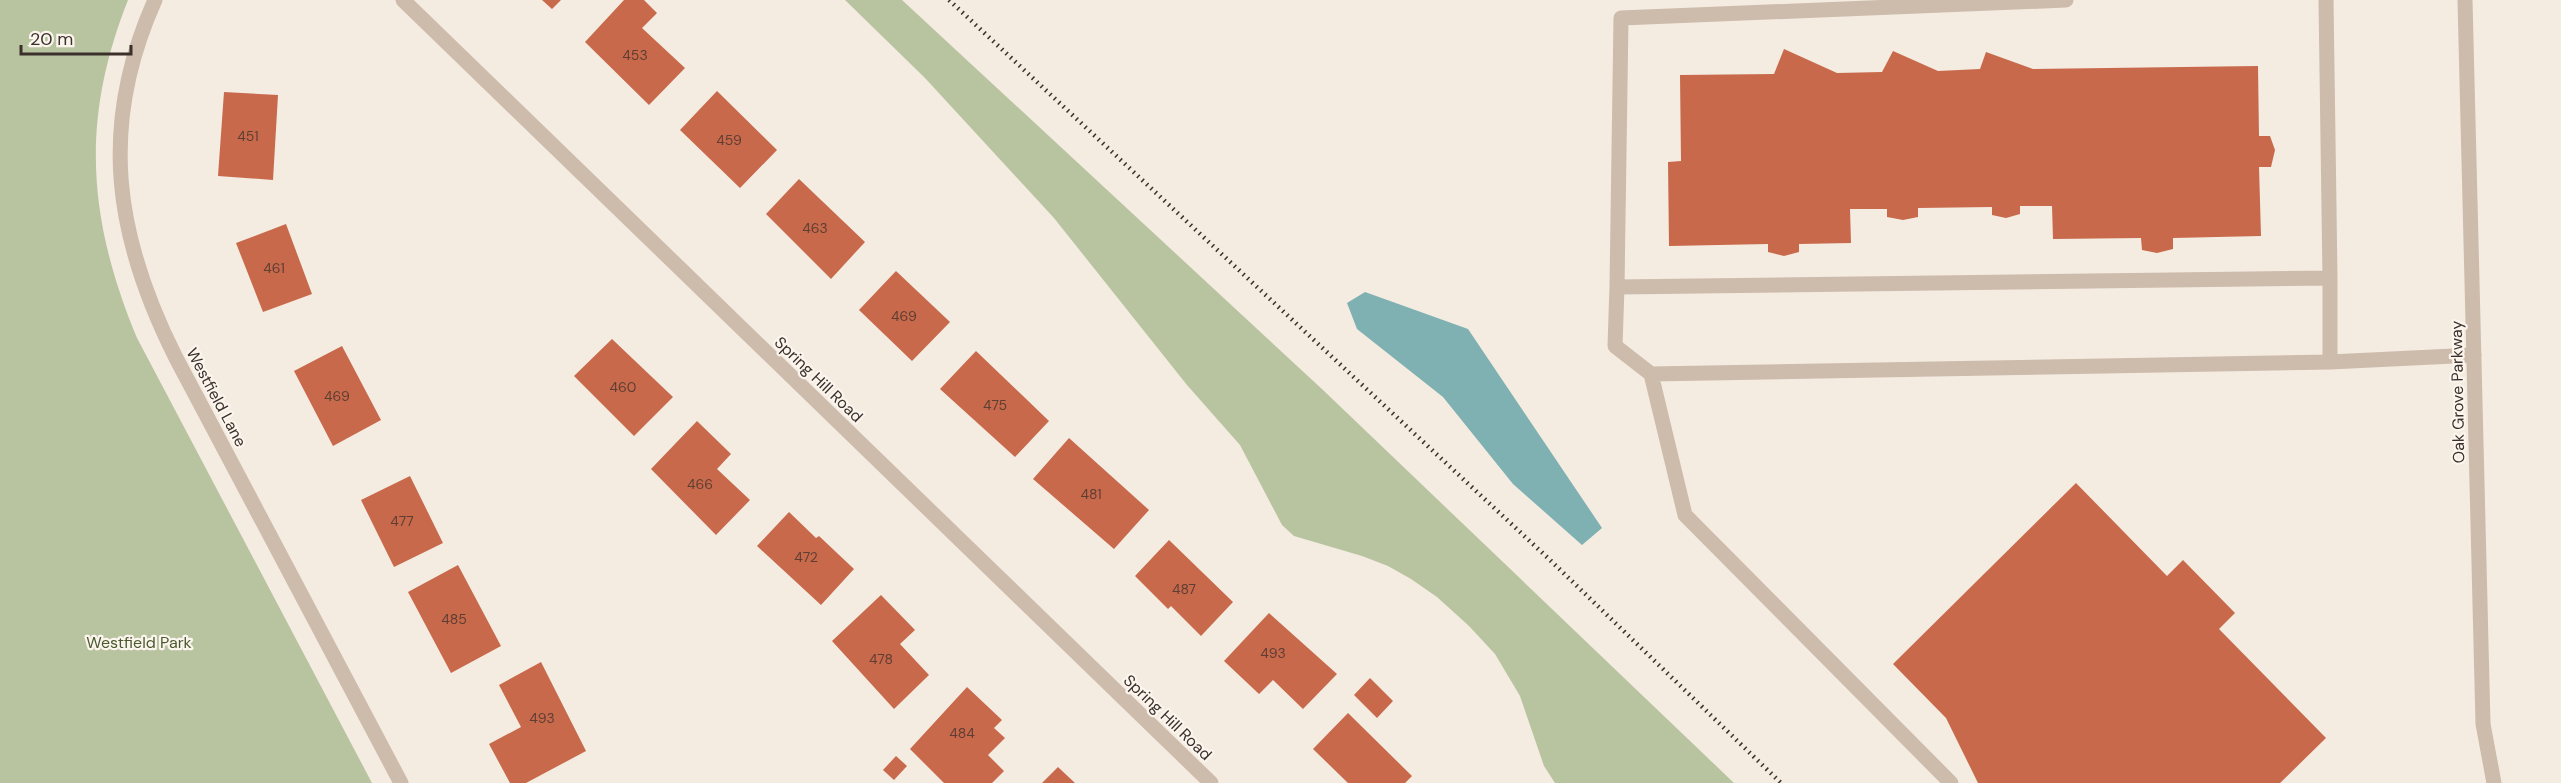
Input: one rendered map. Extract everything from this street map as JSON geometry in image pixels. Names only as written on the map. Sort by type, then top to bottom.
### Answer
[{"type":"street","name":"Westfield Lane","points":[[155,0],[129,72],[121,130],[123,201],[133,255],[145,291],[171,348],[401,783]]},
{"type":"street","name":"Spring Hill Road","points":[[403,0],[1211,783]]},
{"type":"street","points":[[1951,783],[1685,515],[1651,374],[1615,346],[1621,18],[1735,7],[2066,0]]},
{"type":"street","points":[[2326,0],[2330,362]]},
{"type":"street","name":"Oak Grove Parkway","points":[[2465,0],[2483,724],[2494,783]]},
{"type":"street","points":[[1617,287],[2330,278]]},
{"type":"street","points":[[1651,374],[2330,362],[2474,355]]},
{"type":"green space","name":"Westfield Park","points":[[0,0],[128,0],[102,87],[97,129],[96,170],[100,211],[108,252],[121,295],[137,338],[372,783],[0,783]]},
{"type":"green space","points":[[845,0],[902,0],[1323,390],[1734,783],[1555,783],[1544,766],[1520,696],[1495,654],[1437,597],[1411,579],[1388,566],[1362,556],[1294,536],[1282,525],[1240,445],[1187,385],[1054,218],[925,78]]},
{"type":"water","points":[[1365,292],[1468,329],[1602,528],[1582,545],[1513,484],[1443,397],[1357,329],[1347,303]]},
{"type":"building","points":[[542,0],[561,0],[552,9]]},
{"type":"building","points":[[624,0],[644,0],[657,13],[642,28],[685,68],[649,105],[585,42]]},
{"type":"building","points":[[1784,49],[1837,73],[1882,72],[1893,51],[1938,71],[1980,69],[1986,52],[2033,69],[2258,66],[2259,136],[2270,136],[2275,150],[2271,167],[2259,167],[2261,236],[2173,238],[2173,249],[2157,253],[2142,250],[2141,238],[2053,239],[2052,206],[2020,206],[2020,214],[2006,218],[1992,215],[1992,207],[1918,208],[1918,217],[1903,220],[1887,217],[1887,209],[1850,209],[1851,243],[1799,244],[1799,252],[1784,256],[1768,252],[1768,244],[1669,246],[1668,162],[1681,161],[1680,75],[1774,74]]},
{"type":"building","points":[[717,91],[777,150],[740,188],[680,130]]},
{"type":"building","points":[[224,92],[278,95],[273,180],[218,176]]},
{"type":"building","points":[[799,179],[865,242],[831,279],[766,214]]},
{"type":"building","points":[[286,224],[312,294],[263,312],[236,243]]},
{"type":"building","points":[[896,271],[950,322],[912,361],[859,310]]},
{"type":"building","points":[[612,339],[673,397],[634,436],[574,376]]},
{"type":"building","points":[[342,346],[381,420],[333,446],[294,371]]},
{"type":"building","points":[[976,351],[1049,421],[1015,457],[940,389]]},
{"type":"building","points":[[697,421],[731,454],[717,469],[750,500],[716,535],[651,469]]},
{"type":"building","points":[[1069,438],[1149,510],[1114,549],[1033,479]]},
{"type":"building","points":[[410,476],[443,543],[394,567],[361,500]]},
{"type":"building","points":[[2076,483],[2167,576],[2183,560],[2235,613],[2219,629],[2326,738],[2280,783],[1978,783],[1946,718],[1893,664]]},
{"type":"building","points":[[789,512],[854,569],[821,605],[757,546]]},
{"type":"building","points":[[1169,540],[1233,602],[1201,636],[1171,606],[1168,609],[1135,576]]},
{"type":"building","points":[[458,565],[501,646],[451,673],[408,592]]},
{"type":"building","points":[[881,595],[915,630],[900,644],[929,675],[894,709],[832,641]]},
{"type":"building","points":[[1269,613],[1337,674],[1303,709],[1273,680],[1259,694],[1224,661]]},
{"type":"building","points":[[541,662],[586,751],[526,783],[510,783],[489,744],[521,727],[499,685]]},
{"type":"building","points":[[1370,678],[1393,701],[1377,718],[1354,695]]},
{"type":"building","points":[[967,687],[1002,720],[994,728],[1005,738],[988,755],[1004,771],[992,783],[944,783],[910,749]]},
{"type":"building","points":[[1348,713],[1412,776],[1405,783],[1348,783],[1313,749]]},
{"type":"building","points":[[896,756],[907,766],[894,780],[883,770]]},
{"type":"building","points":[[1058,767],[1075,783],[1042,783]]},
{"type":"railway","points":[[949,0],[1549,559],[1781,783]]}]
